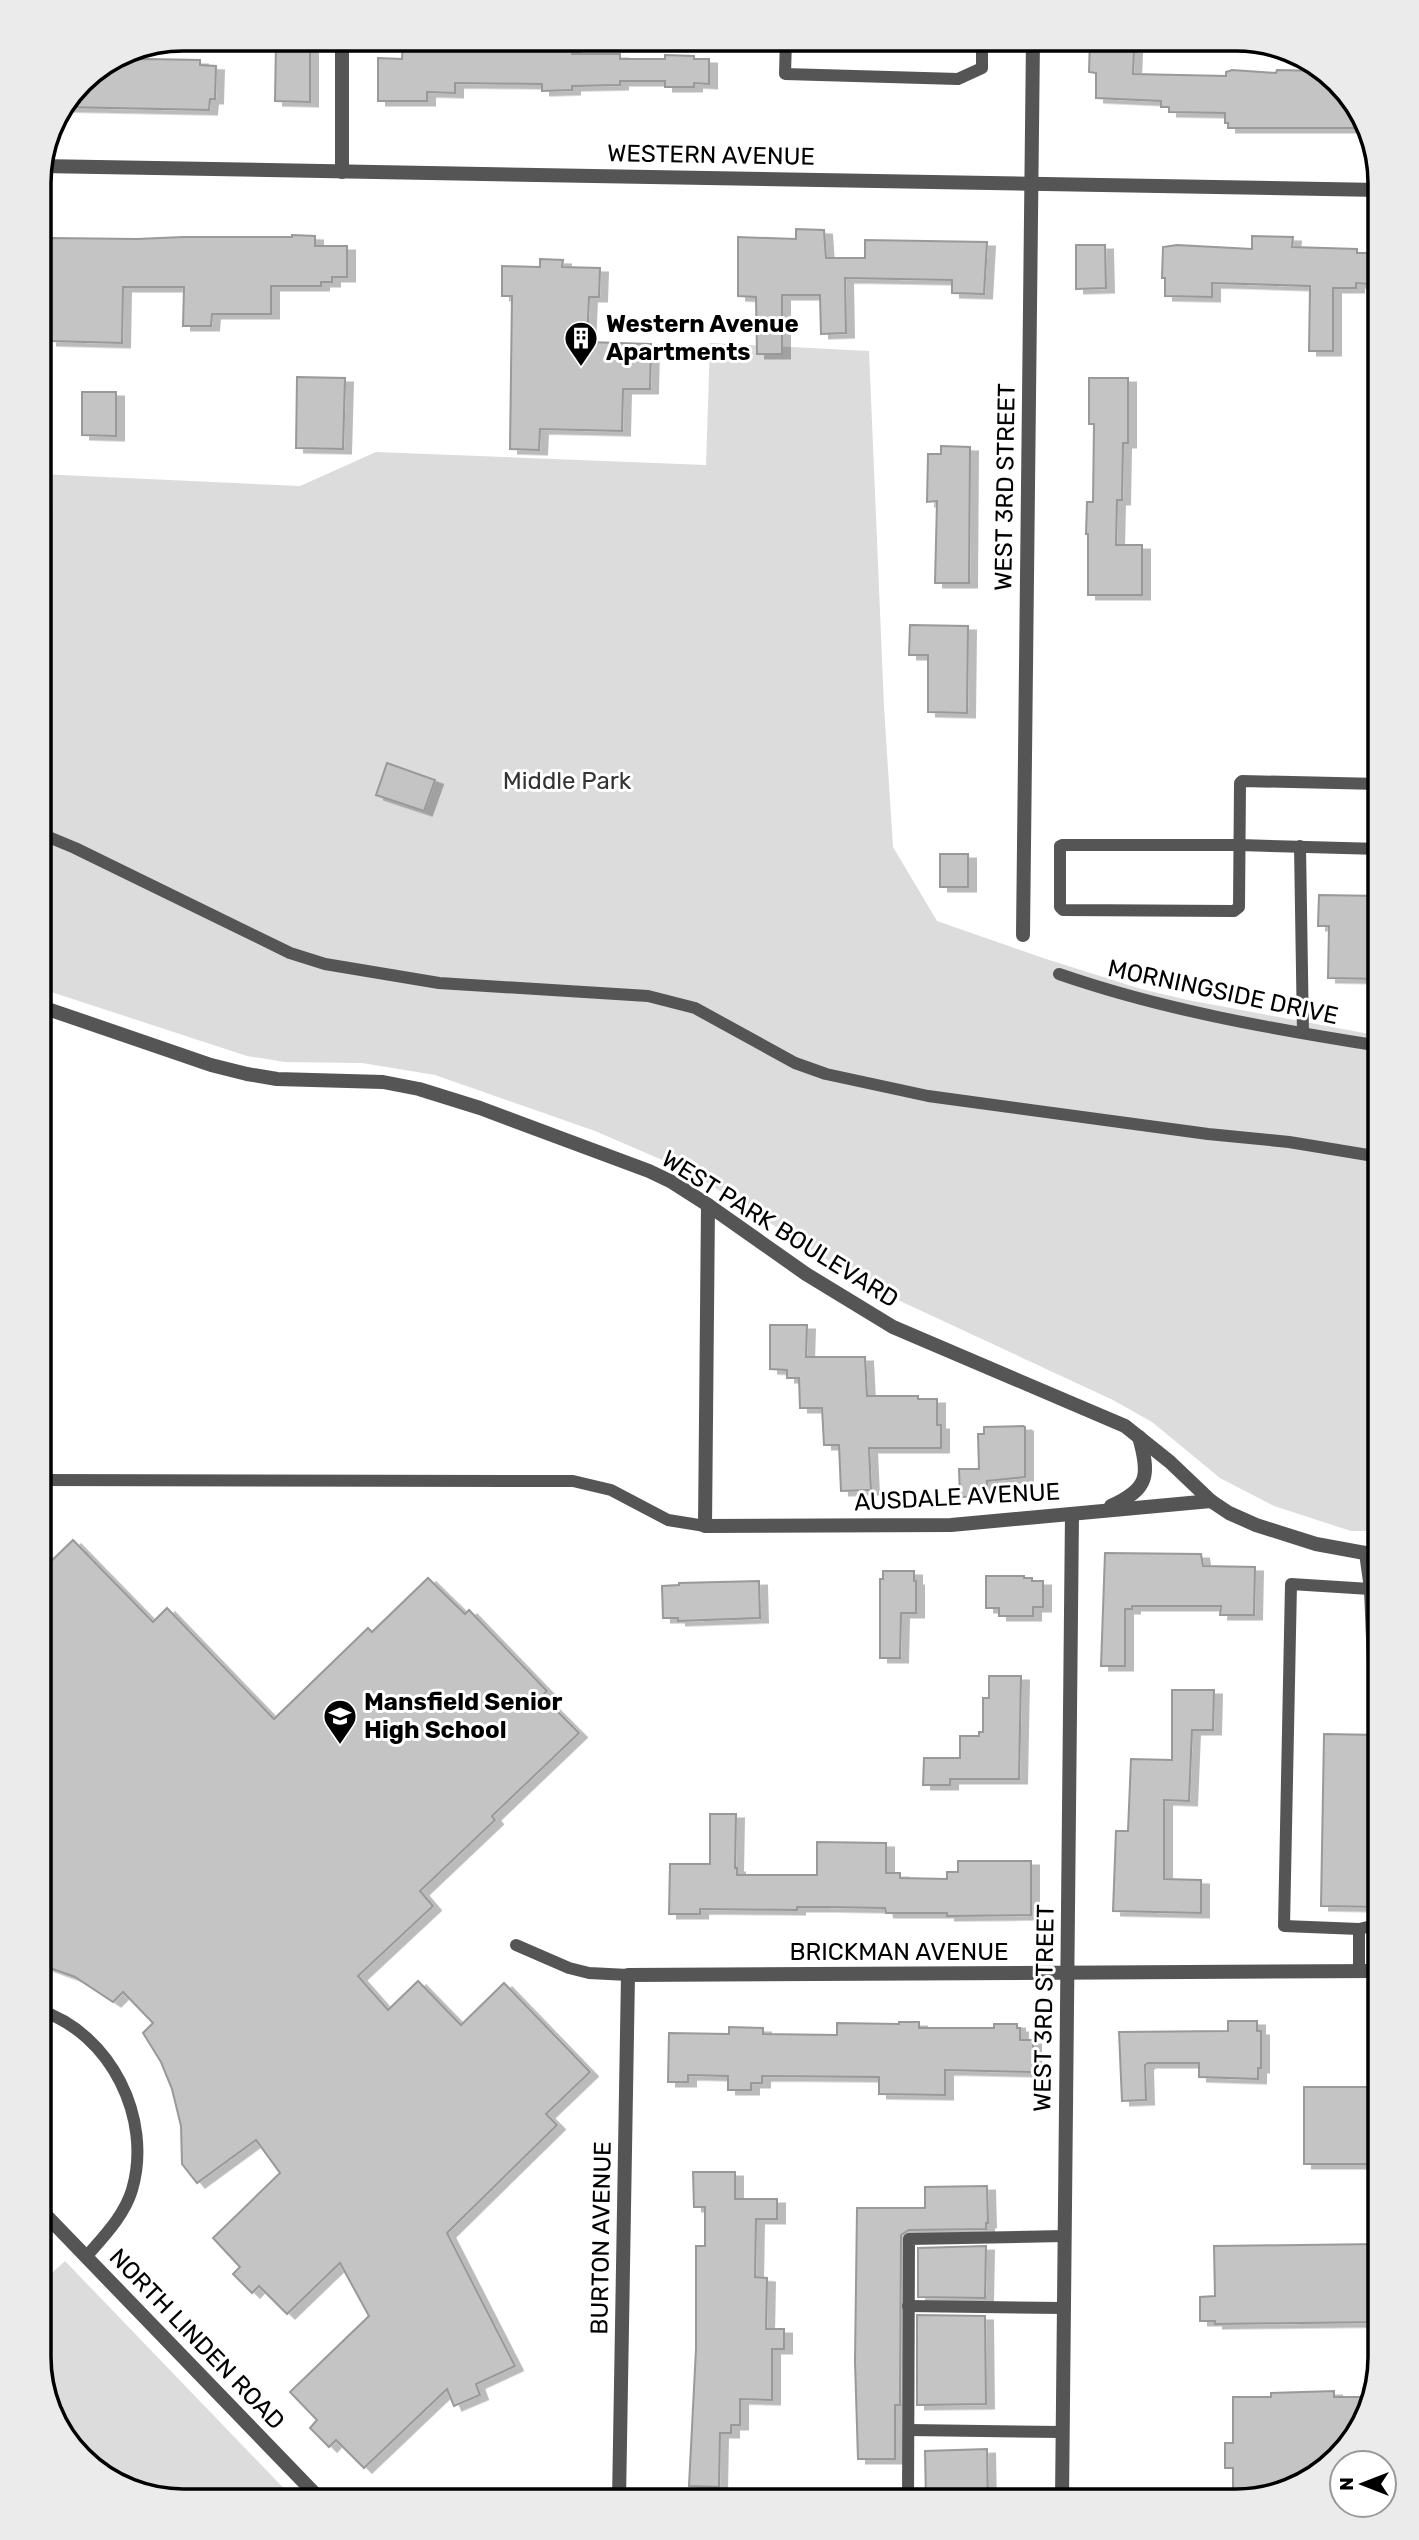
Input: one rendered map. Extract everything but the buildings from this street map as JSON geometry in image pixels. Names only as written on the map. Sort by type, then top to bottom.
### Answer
[{"type":"street","points":[[342,51],[342,172]]},
{"type":"street","name":"WEST 3RD STREET","points":[[1023,935],[1032,51]]},
{"type":"street","name":"WESTERN AVENUE","points":[[52,166],[1368,190]]},
{"type":"street","name":"WEST PARK BOULEVARD","points":[[51,1010],[211,1065],[247,1074],[277,1079],[383,1082],[452,1099],[649,1171],[708,1205],[806,1274],[893,1327],[1111,1419],[1139,1435],[1211,1501],[1229,1513],[1316,1544],[1365,1552]]},
{"type":"street","points":[[705,1526],[708,1205]]},
{"type":"street","points":[[1099,1511],[1127,1499],[1140,1489],[1146,1476],[1146,1462],[1139,1435]]},
{"type":"street","name":"AUSDALE AVENUE","points":[[705,1526],[951,1525],[1211,1501]]},
{"type":"street","name":"WEST 3RD STREET","points":[[1062,2489],[1072,1514]]},
{"type":"street","name":"BRICKMAN AVENUE","points":[[628,1975],[1368,1972]]},
{"type":"street","name":"BURTON AVENUE","points":[[619,2489],[628,1975]]},
{"type":"street","name":"NORTH LINDEN ROAD","points":[[51,2221],[310,2489]]},
{"type":"lane","points":[[786,51],[785,74],[958,79],[982,68],[982,51]]},
{"type":"lane","points":[[1368,784],[1242,780],[1239,845],[1239,907],[1234,911],[1060,907],[1061,845],[1239,845],[1368,849]]},
{"type":"lane","points":[[51,838],[290,953],[325,964],[439,983],[648,996],[695,1008],[795,1063],[826,1074],[928,1096],[1209,1134],[1289,1142],[1368,1155]]},
{"type":"lane","points":[[1300,846],[1303,1033]]},
{"type":"lane","name":"MORNINGSIDE DRIVE","points":[[1059,974],[1140,1000],[1368,1044]]},
{"type":"lane","points":[[51,1480],[573,1481],[611,1490],[668,1520],[705,1526]]},
{"type":"lane","points":[[1365,1552],[1368,1574]]},
{"type":"lane","points":[[1368,1588],[1291,1584],[1284,1926],[1368,1926]]},
{"type":"lane","points":[[1359,1928],[1359,1972]]},
{"type":"lane","points":[[516,1945],[569,1968],[589,1973],[628,1975]]},
{"type":"lane","points":[[51,2016],[89,2040],[106,2059],[121,2083],[133,2112],[138,2158],[132,2189],[122,2212],[86,2257]]},
{"type":"lane","points":[[908,2489],[909,2239],[1064,2236]]},
{"type":"lane","points":[[908,2306],[1063,2308]]},
{"type":"lane","points":[[909,2430],[1062,2432]]},
{"type":"green space","name":"Middle Park","points":[[710,343],[869,351],[884,706],[893,847],[937,921],[1141,989],[1368,1034],[1368,1531],[1351,1531],[1274,1506],[1220,1478],[1152,1422],[1113,1400],[870,1287],[690,1172],[595,1131],[435,1075],[362,1063],[285,1062],[247,1056],[51,992],[51,475],[300,486],[376,452],[706,465]]},
{"type":"green space","points":[[65,2261],[284,2489],[157,2487],[124,2476],[96,2457],[83,2444],[64,2416],[53,2383],[51,2274]]},
{"type":"place","name":"Western Avenue Apartments","points":[[581,368]]},
{"type":"place","name":"Mansfield Senior High School","points":[[340,1746]]}]
